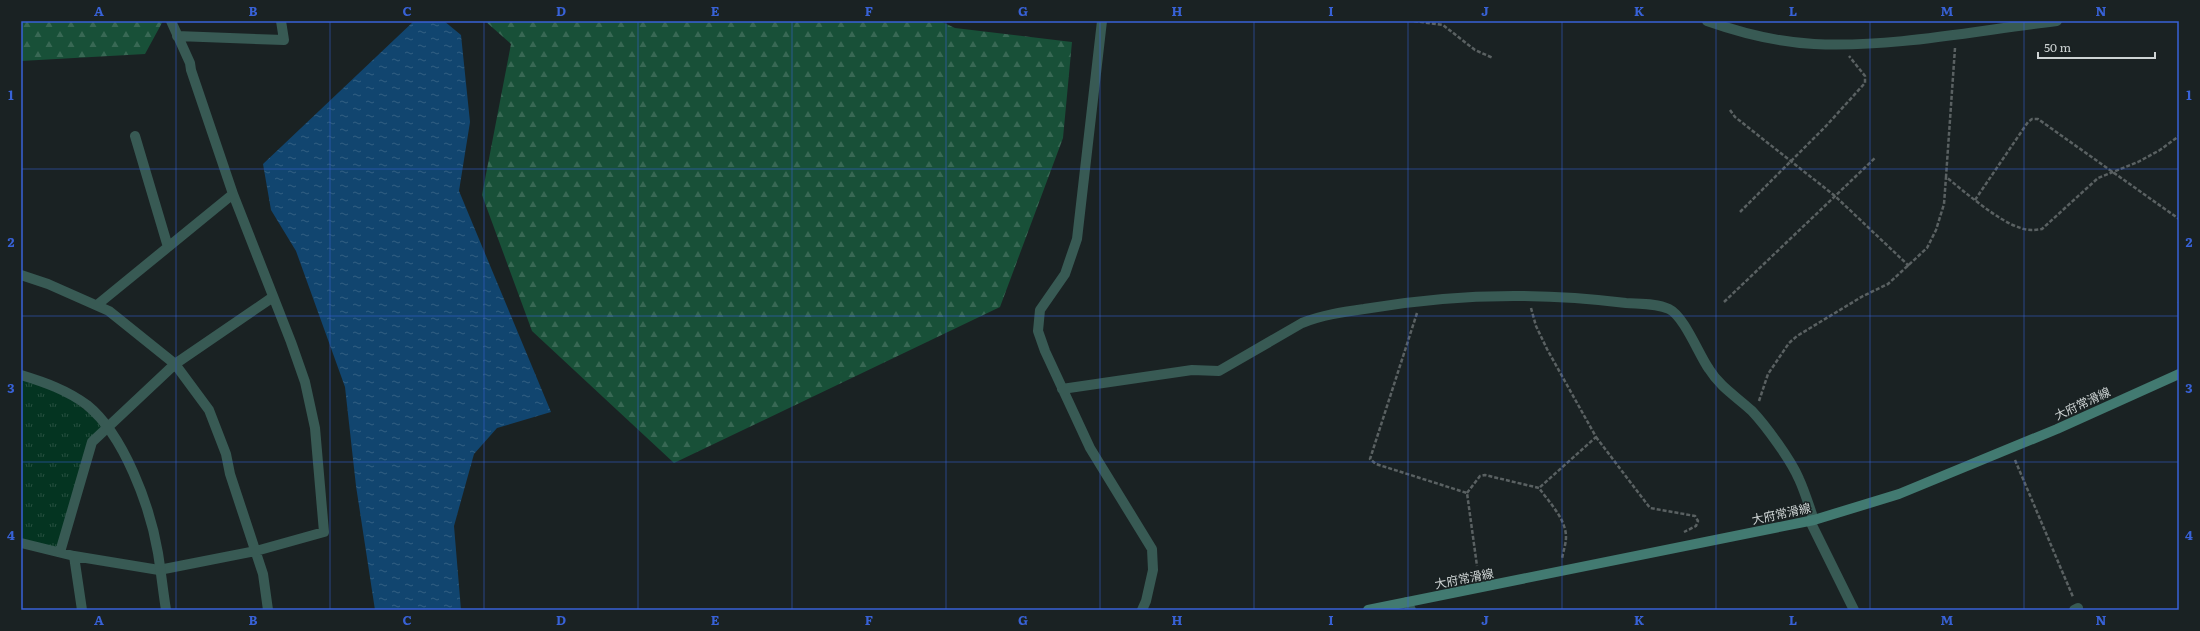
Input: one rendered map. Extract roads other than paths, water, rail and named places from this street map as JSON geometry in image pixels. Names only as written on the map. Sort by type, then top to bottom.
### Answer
[{"type":"main road","name":"大府常滑線","points":[[1368,610],[1409,606],[1561,571],[1812,520],[1899,494],[2010,448],[2179,374]]},
{"type":"street","points":[[21,543],[74,556],[159,570],[256,551],[324,532],[315,428],[308,398],[291,342],[232,194],[190,63],[171,21]]},
{"type":"street","points":[[177,36],[284,40],[281,21]]},
{"type":"street","points":[[1102,21],[1077,239],[1065,274],[1040,310],[1038,331],[1045,352],[1090,448],[1152,549],[1153,570],[1146,601],[1142,610]]},
{"type":"street","points":[[1707,21],[1784,41],[1814,44],[1840,44],[1956,34],[2017,23],[2057,21]]},
{"type":"street","points":[[135,136],[168,247]]},
{"type":"street","points":[[96,305],[232,194]]},
{"type":"street","points":[[21,276],[48,284],[96,305],[137,332],[175,364],[209,410],[226,454],[230,474],[263,574],[268,610]]},
{"type":"street","points":[[60,552],[92,442],[109,428],[175,364],[273,297]]},
{"type":"street","points":[[1062,389],[1192,370],[1219,371],[1302,323],[1316,317],[1402,302],[1472,297],[1586,298],[1658,306],[1671,309],[1685,326],[1697,350],[1720,385],[1752,412],[1768,430],[1798,477],[1812,520],[1854,610]]},
{"type":"street","points":[[21,374],[52,385],[86,405],[109,428],[140,488],[158,552],[159,570],[166,610]]},
{"type":"street","points":[[74,556],[82,610]]},
{"type":"water","points":[[414,21],[444,21],[461,35],[470,122],[459,191],[551,412],[497,428],[474,454],[454,526],[461,610],[375,610],[356,486],[345,387],[296,251],[271,210],[263,164]]}]
